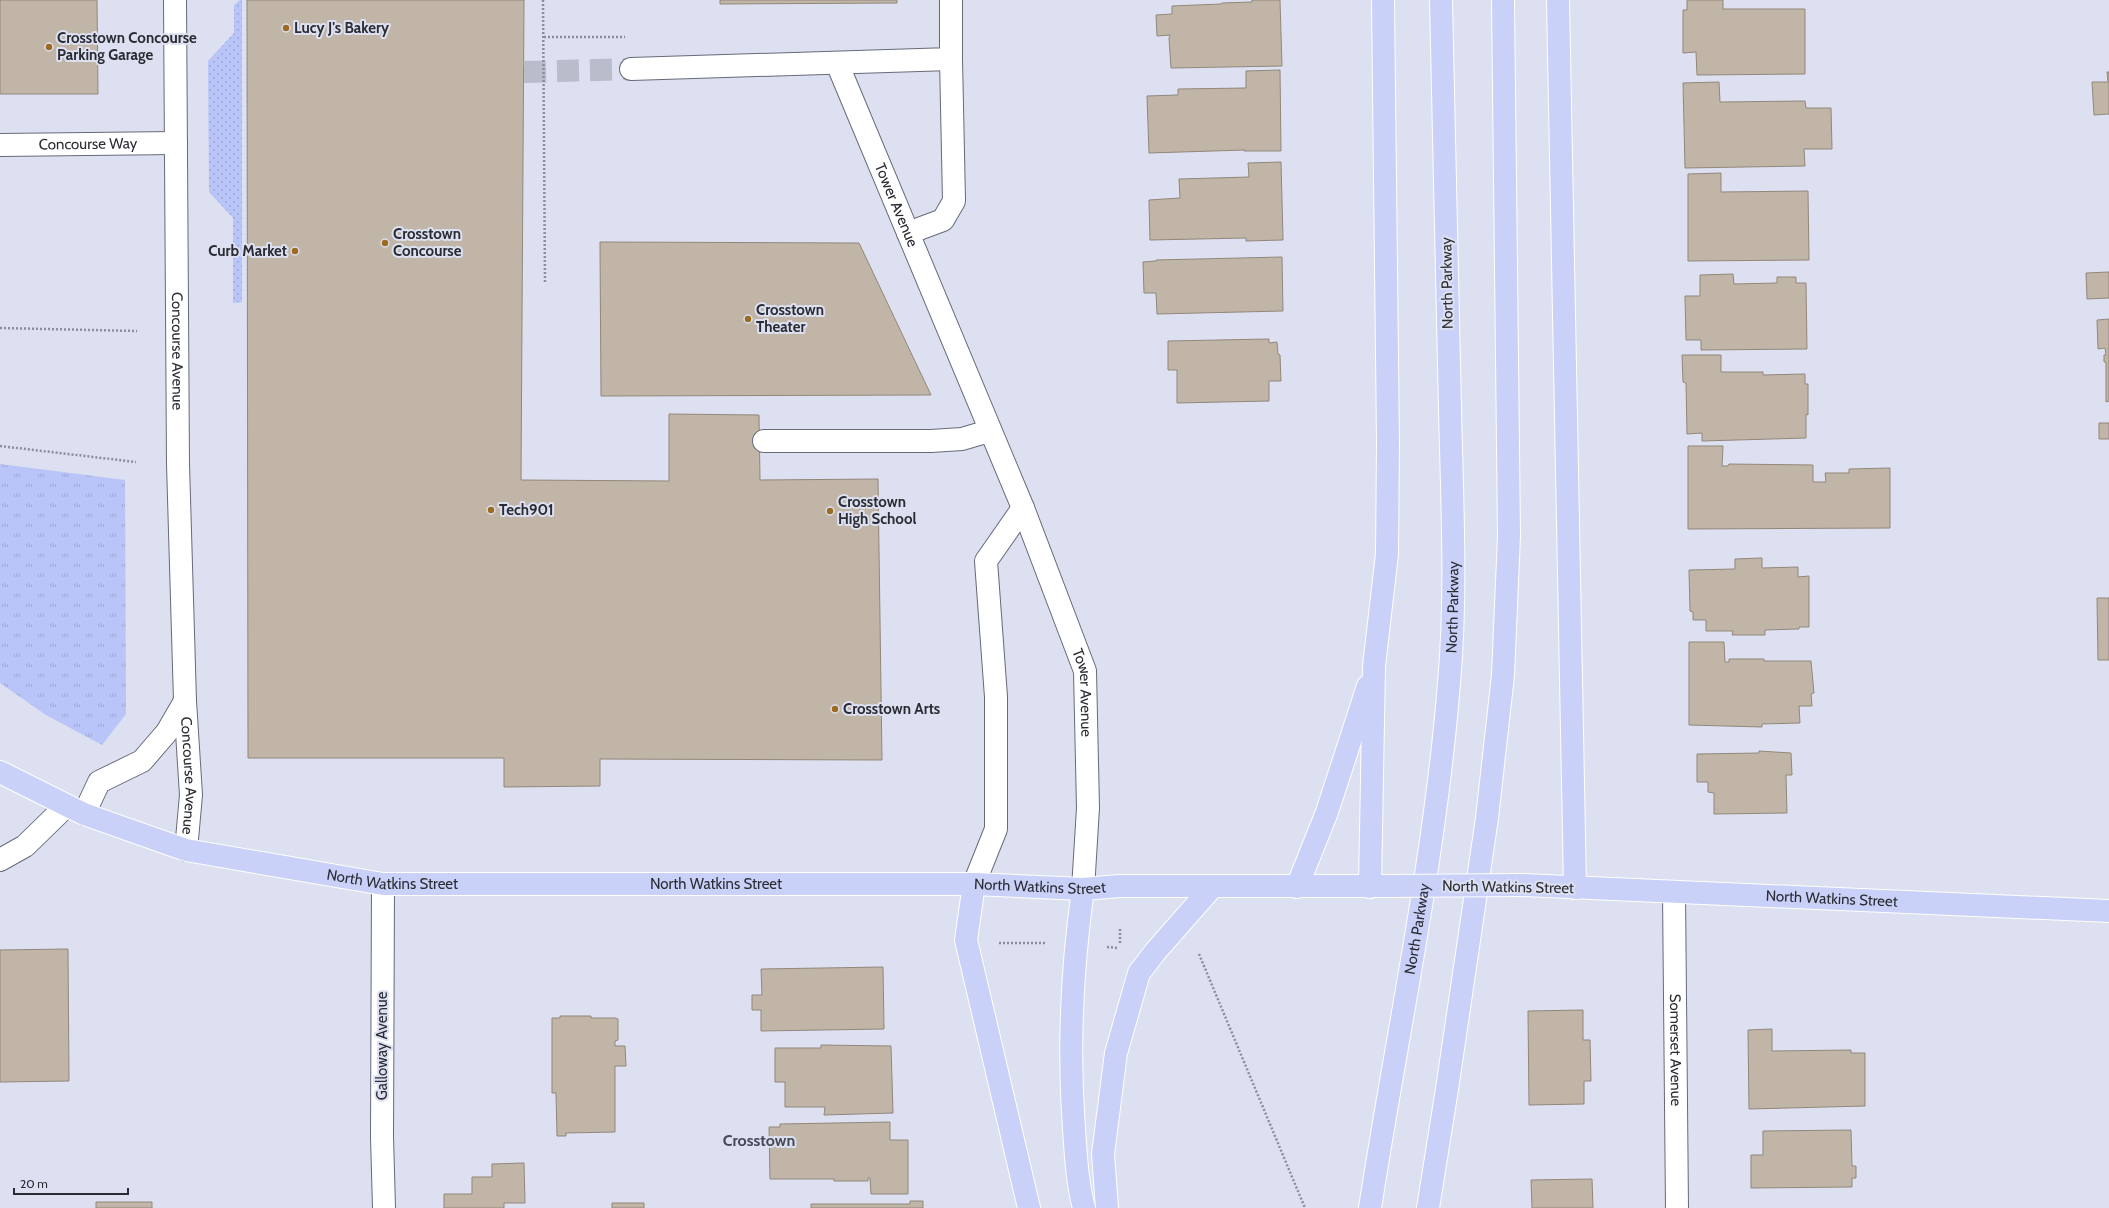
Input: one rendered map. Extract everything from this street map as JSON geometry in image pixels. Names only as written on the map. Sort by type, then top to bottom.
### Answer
[{"type":"main road","points":[[1380,886],[1374,666],[1387,554],[1388,475],[1383,0]]},
{"type":"main road","name":"North Parkway","points":[[1370,1208],[1386,1103],[1413,958],[1434,812],[1450,682],[1453,554],[1441,0]]},
{"type":"main road","points":[[1428,1208],[1486,818],[1503,675],[1508,536],[1503,0]]},
{"type":"main road","points":[[1558,0],[1575,888]]},
{"type":"main road","points":[[1297,887],[1327,812],[1374,666]]},
{"type":"main road","name":"North Watkins Street","points":[[0,772],[74,811],[186,850],[383,884],[974,884],[1083,889],[1120,886],[1297,887],[1522,885],[2109,911]]},
{"type":"main road","points":[[974,884],[966,940],[1029,1208]]},
{"type":"main road","points":[[1107,1208],[1103,1154],[1116,1053],[1139,973],[1155,952],[1213,886]]},
{"type":"main road","points":[[1083,889],[1075,944],[1071,1085],[1079,1188],[1084,1208]]},
{"type":"street","name":"Concourse Avenue","points":[[175,0],[178,464],[185,701],[191,795],[186,850]]},
{"type":"street","points":[[908,233],[943,220],[954,201],[951,0]]},
{"type":"street","points":[[631,69],[951,59]]},
{"type":"street","name":"Tower Avenue","points":[[837,63],[1022,508],[1085,670],[1088,808],[1083,889]]},
{"type":"street","name":"Concourse Way","points":[[0,145],[176,143]]},
{"type":"street","points":[[764,442],[931,441],[962,439],[990,431]]},
{"type":"street","points":[[974,884],[996,829],[996,697],[986,560],[1022,508]]},
{"type":"street","name":"Concourse Avenue","points":[[74,811],[99,782],[142,761],[167,732],[185,701]]},
{"type":"street","points":[[0,860],[25,846],[74,811]]},
{"type":"street","name":"Galloway Avenue","points":[[383,884],[382,1136],[384,1208]]},
{"type":"street","name":"Somerset Avenue","points":[[1674,892],[1677,1208]]},
{"type":"path","points":[[544,0],[546,284]]},
{"type":"path","points":[[0,328],[137,331]]},
{"type":"path","points":[[0,446],[136,462]]},
{"type":"path","points":[[1120,929],[1120,948]]},
{"type":"path","points":[[996,943],[1049,943]]},
{"type":"path","points":[[1199,954],[1305,1208]]},
{"type":"green space","points":[[242,0],[242,302],[233,303],[233,218],[209,192],[208,61],[234,33],[234,5]]},
{"type":"green space","points":[[0,464],[125,480],[126,714],[102,745],[46,715],[0,683]]},
{"type":"building","name":"Crosstown Concourse Parking Garage","points":[[0,0],[97,0],[98,94],[0,94]]},
{"type":"building","name":"Crosstown Concourse","points":[[247,0],[524,0],[521,480],[669,481],[669,414],[759,415],[760,480],[878,479],[882,760],[600,759],[600,786],[504,787],[504,758],[248,758]]},
{"type":"building","points":[[720,0],[897,0],[897,3],[720,4]]},
{"type":"building","points":[[1252,0],[1280,0],[1282,66],[1171,68],[1170,35],[1157,36],[1156,15],[1172,14],[1172,6],[1252,2]]},
{"type":"building","points":[[1687,0],[1723,0],[1723,9],[1805,9],[1805,74],[1697,75],[1696,52],[1683,53],[1683,10],[1687,10]]},
{"type":"building","points":[[1280,70],[1281,151],[1244,151],[1245,150],[1149,153],[1147,96],[1178,95],[1178,89],[1246,88],[1246,71]]},
{"type":"building","points":[[2107,72],[2109,72],[2109,114],[2094,115],[2092,82],[2108,82]]},
{"type":"building","points":[[1719,82],[1720,102],[1805,101],[1806,108],[1831,108],[1832,149],[1804,149],[1805,166],[1685,168],[1683,83]]},
{"type":"building","points":[[1281,162],[1283,240],[1246,241],[1246,238],[1150,240],[1149,200],[1180,198],[1179,179],[1249,177],[1248,163]]},
{"type":"building","points":[[1721,173],[1721,192],[1808,191],[1809,260],[1688,261],[1688,174]]},
{"type":"building","name":"Crosstown Theater","points":[[600,242],[859,243],[931,395],[601,396]]},
{"type":"building","points":[[1282,257],[1283,311],[1157,314],[1156,293],[1144,293],[1143,262],[1156,260]]},
{"type":"building","points":[[2109,272],[2109,298],[2087,299],[2086,273]]},
{"type":"building","points":[[1733,274],[1734,284],[1777,283],[1777,277],[1796,277],[1796,283],[1806,283],[1807,349],[1701,350],[1701,340],[1686,340],[1685,296],[1700,296],[1700,275]]},
{"type":"building","points":[[2109,319],[2109,401],[2106,402],[2106,362],[2104,362],[2104,355],[2106,355],[2105,348],[2098,349],[2097,320]]},
{"type":"building","points":[[1269,339],[1269,343],[1277,342],[1278,354],[1280,355],[1281,381],[1269,381],[1269,401],[1177,403],[1177,370],[1168,370],[1168,341]]},
{"type":"building","points":[[1682,355],[1721,355],[1721,372],[1763,372],[1763,375],[1805,374],[1805,384],[1808,384],[1806,438],[1702,441],[1702,433],[1687,434],[1686,383],[1683,382]]},
{"type":"building","points":[[2099,423],[2109,423],[2109,439],[2099,439]]},
{"type":"building","points":[[1688,446],[1723,446],[1722,466],[1728,466],[1729,464],[1813,465],[1813,482],[1826,482],[1825,473],[1849,473],[1849,469],[1890,468],[1890,528],[1688,529]]},
{"type":"building","points":[[1762,558],[1762,568],[1798,567],[1798,577],[1809,576],[1809,627],[1799,627],[1799,629],[1765,630],[1765,635],[1732,635],[1733,631],[1706,631],[1706,620],[1693,620],[1693,612],[1690,611],[1689,570],[1735,569],[1735,559]]},
{"type":"building","points":[[2097,598],[2109,598],[2109,660],[2098,660]]},
{"type":"building","points":[[1689,642],[1724,642],[1725,662],[1729,662],[1729,659],[1811,661],[1814,693],[1811,694],[1812,706],[1799,706],[1800,723],[1762,724],[1762,727],[1689,725]]},
{"type":"building","points":[[1759,751],[1791,753],[1792,775],[1786,775],[1787,813],[1714,814],[1714,793],[1708,792],[1708,782],[1697,782],[1697,754],[1759,753]]},
{"type":"building","points":[[68,949],[69,1081],[0,1082],[0,950]]},
{"type":"building","points":[[883,967],[884,1029],[761,1031],[761,1010],[752,1010],[752,995],[762,995],[761,969]]},
{"type":"building","points":[[1583,1010],[1583,1040],[1590,1040],[1591,1081],[1584,1081],[1584,1104],[1529,1105],[1528,1011]]},
{"type":"building","points":[[560,1016],[591,1016],[591,1018],[618,1019],[618,1040],[615,1041],[615,1046],[625,1046],[626,1066],[615,1066],[615,1132],[566,1133],[566,1136],[557,1136],[556,1093],[552,1093],[552,1018],[560,1018]]},
{"type":"building","points":[[1772,1029],[1772,1051],[1851,1050],[1851,1053],[1865,1053],[1865,1106],[1749,1109],[1748,1030]]},
{"type":"building","points":[[821,1045],[891,1046],[893,1113],[824,1115],[825,1107],[785,1107],[785,1082],[775,1082],[775,1048],[821,1048]]},
{"type":"building","points":[[890,1122],[890,1140],[908,1140],[908,1194],[871,1194],[870,1178],[868,1178],[868,1181],[834,1181],[834,1179],[770,1179],[769,1127],[780,1127],[780,1124]]},
{"type":"building","points":[[1851,1130],[1852,1166],[1856,1166],[1856,1178],[1852,1178],[1852,1187],[1751,1188],[1751,1155],[1763,1155],[1763,1131]]},
{"type":"building","points":[[524,1163],[525,1203],[504,1203],[504,1208],[444,1208],[444,1194],[472,1194],[472,1177],[492,1177],[492,1164]]},
{"type":"building","points":[[1592,1179],[1593,1208],[1532,1208],[1531,1180]]},
{"type":"building","points":[[910,1201],[923,1201],[923,1208],[811,1208],[811,1204],[910,1204]]},
{"type":"building","points":[[96,1202],[152,1202],[152,1208],[96,1208]]},
{"type":"building","points":[[612,1203],[644,1203],[644,1208],[612,1208]]},
{"type":"tunnel","points":[[524,72],[631,69]]},
{"type":"place","name":"Lucy J's Bakery","points":[[286,28]]},
{"type":"place","name":"Crosstown Concourse Parking Garage","points":[[49,47]]},
{"type":"place","name":"Crosstown Concourse","points":[[385,243]]},
{"type":"place","name":"Curb Market","points":[[295,251]]},
{"type":"place","name":"Crosstown Theater","points":[[748,319]]},
{"type":"place","name":"Tech901","points":[[491,510]]},
{"type":"place","name":"Crosstown High School","points":[[830,511]]},
{"type":"place","name":"Crosstown Arts","points":[[835,709]]},
{"type":"district","name":"Crosstown","points":[[759,1140]]}]
